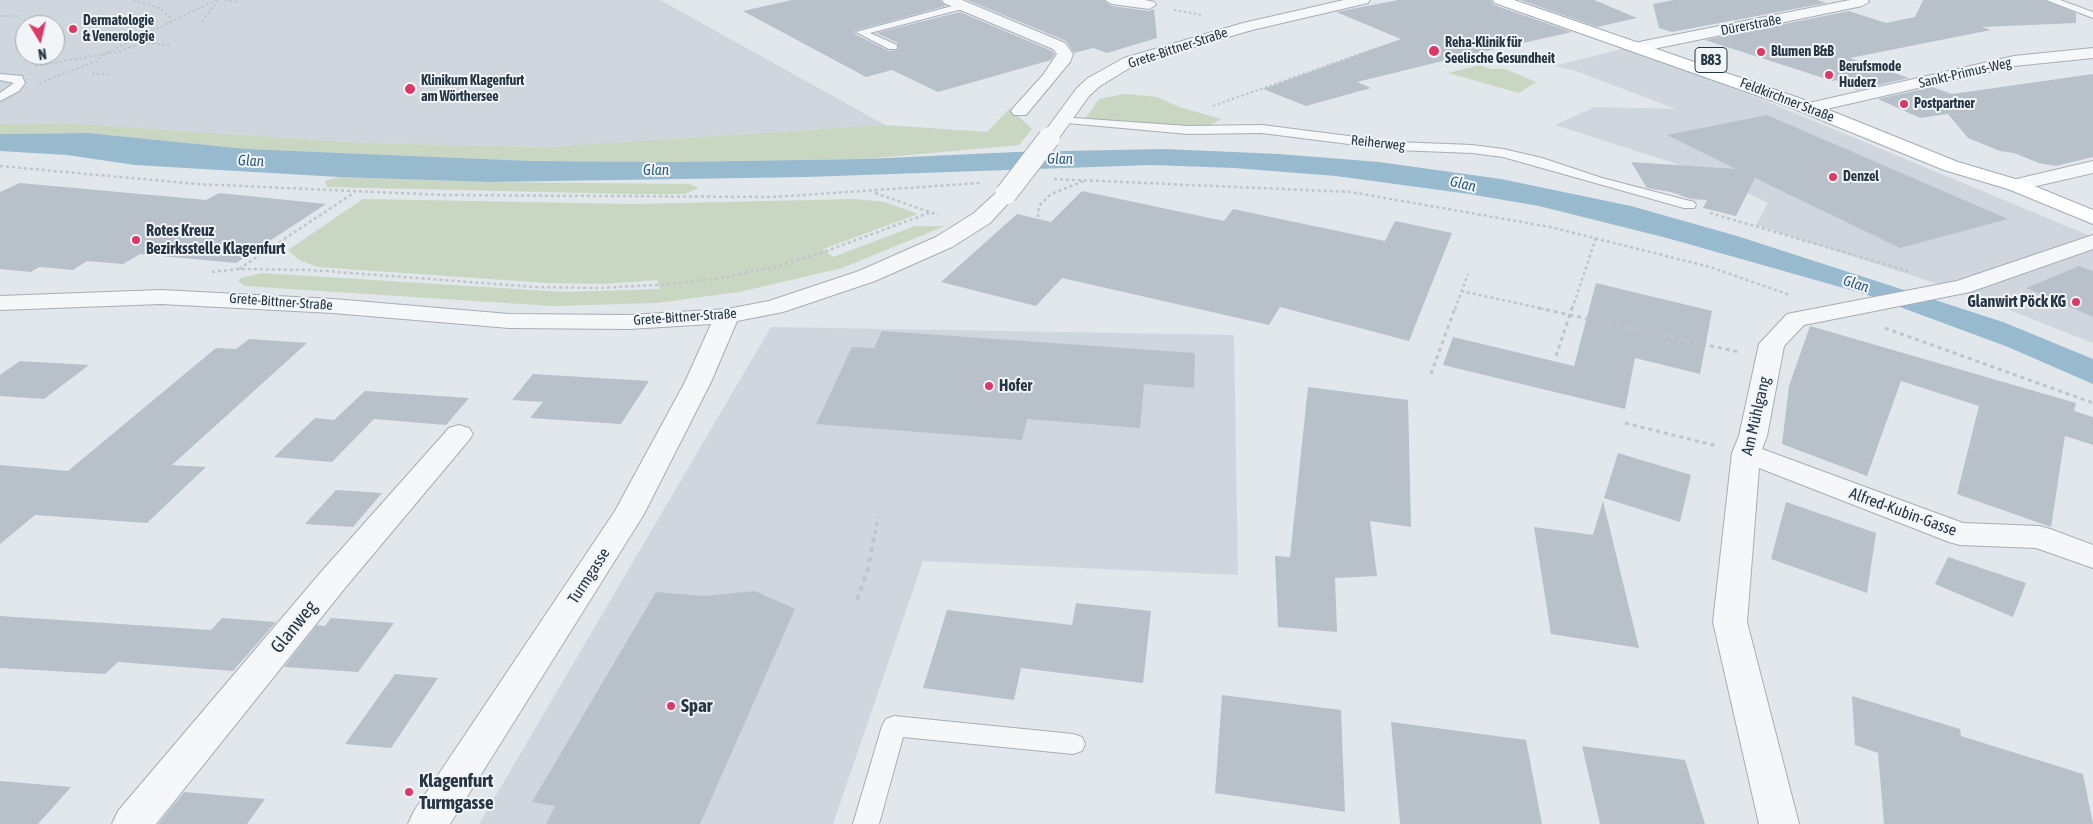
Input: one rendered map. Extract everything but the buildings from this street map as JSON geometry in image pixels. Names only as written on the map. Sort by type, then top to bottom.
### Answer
[{"type":"main road","name":"Feldkirchner Straße","points":[[1500,0],[1809,108],[1951,166],[2015,185],[2093,218]]},
{"type":"main road","name":"Feldkirchner Straße","points":[[1530,0],[1661,42],[1831,103],[1976,161],[2015,185]]},
{"type":"street","points":[[1112,0],[1149,5]]},
{"type":"street","name":"Grete-Bittner-Straße","points":[[0,303],[161,297],[316,304],[509,321],[629,322],[727,316],[774,306],[884,269],[944,242],[982,218],[998,188],[1049,138],[1074,102],[1094,82],[1130,62],[1178,45],[1299,14],[1363,0]]},
{"type":"street","name":"Dürerstraße","points":[[1639,47],[1859,1]]},
{"type":"street","points":[[956,3],[1059,46],[1064,54],[1062,62],[1049,79],[1020,111]]},
{"type":"street","points":[[1282,5],[1299,14]]},
{"type":"street","name":"Sankt-Primus-Weg","points":[[1809,108],[2014,62],[2093,53]]},
{"type":"street","points":[[2015,185],[2093,167]]},
{"type":"street","name":"Am Mühlgang","points":[[1779,824],[1730,622],[1746,453],[1753,436],[1772,344],[1796,319],[1962,287],[2093,242]]},
{"type":"street","name":"Turmgasse","points":[[428,824],[629,514],[698,382],[727,316]]},
{"type":"street","name":"Glanweg","points":[[132,824],[333,580],[460,434]]},
{"type":"street","name":"Alfred-Kubin-Gasse","points":[[1746,453],[1960,534],[2039,536],[2093,557]]},
{"type":"lane","points":[[2051,0],[2093,15]]},
{"type":"lane","points":[[893,47],[861,32],[956,3]]},
{"type":"lane","points":[[0,75],[18,78],[20,83],[15,89],[0,98]]},
{"type":"lane","name":"Reiherweg","points":[[1060,120],[1188,130],[1262,129],[1396,146],[1472,149],[1503,153],[1538,161],[1597,181],[1689,205]]},
{"type":"lane","points":[[866,824],[894,726],[1073,744]]},
{"type":"path","points":[[133,0],[159,8],[173,20]]},
{"type":"path","points":[[32,86],[97,61],[102,54],[217,0]]},
{"type":"path","points":[[202,22],[217,0]]},
{"type":"path","points":[[224,0],[238,2]]},
{"type":"path","points":[[0,16],[15,16]]},
{"type":"path","points":[[31,67],[102,54],[142,43],[171,45]]},
{"type":"path","points":[[1210,107],[1379,47]]},
{"type":"path","points":[[92,73],[109,74]]},
{"type":"path","points":[[0,166],[197,184],[354,192],[630,198],[774,197],[998,188]]},
{"type":"path","points":[[1048,179],[1351,192],[1550,227],[1710,267],[1852,308],[2093,403]]},
{"type":"path","points":[[1038,217],[1038,206],[1051,194],[1087,180]]},
{"type":"path","points":[[239,269],[354,192]]},
{"type":"path","points":[[209,272],[239,269],[311,270],[536,287],[600,288],[719,278],[774,267],[811,256],[930,213],[872,192]]},
{"type":"path","points":[[1556,356],[1596,238]]},
{"type":"path","points":[[1431,374],[1468,274]]},
{"type":"path","points":[[1461,291],[1768,358]]},
{"type":"path","points":[[1625,423],[1716,446]]},
{"type":"path","points":[[857,600],[866,572],[878,517]]},
{"type":"shaded area","name":"Klinikum Klagenfurt am Wörthersee","points":[[0,0],[660,0],[885,125],[545,147],[363,143],[67,123],[0,124]]},
{"type":"shaded area","points":[[1626,48],[1756,97],[2093,237],[2093,343],[1966,293],[1756,225],[1768,203],[1708,174],[1555,125],[1595,107],[1676,109],[1576,71],[1554,66]]},
{"type":"shaded area","points":[[771,327],[1234,335],[1238,575],[923,561],[833,824],[479,824]]},
{"type":"green space","points":[[1480,65],[1491,69],[1505,69],[1536,82],[1519,93],[1448,73]]},
{"type":"green space","points":[[1125,94],[1157,97],[1179,107],[1221,119],[1209,126],[1162,125],[1085,119],[1099,99]]},
{"type":"green space","points":[[1010,108],[1032,129],[1019,145],[866,159],[673,162],[532,161],[247,149],[88,133],[0,134],[0,124],[67,123],[363,143],[545,147],[885,125],[987,132]]},
{"type":"green space","points":[[339,177],[489,182],[689,184],[699,188],[685,194],[634,194],[327,187],[325,181]]},
{"type":"green space","points":[[363,199],[634,204],[855,199],[884,202],[918,214],[823,249],[833,257],[915,226],[945,226],[842,268],[739,292],[657,303],[552,306],[245,286],[238,281],[241,278],[262,273],[564,292],[660,289],[657,280],[603,284],[547,283],[318,267],[299,260],[288,250]]},
{"type":"water","name":"Glan","points":[[88,133],[247,149],[532,161],[673,162],[866,159],[1016,152],[1164,149],[1279,154],[1379,162],[1501,179],[1631,206],[1737,236],[2003,322],[2093,359],[2093,384],[2008,347],[1865,294],[1667,238],[1539,206],[1469,194],[1336,176],[1234,168],[1151,165],[806,177],[489,182],[339,177],[135,165],[67,155],[0,151],[0,134]]},
{"type":"place","name":"Dermatologie & Venerologie","points":[[73,29]]},
{"type":"place","name":"Reha-Klinik für Seelische Gesundheit","points":[[1434,51]]},
{"type":"place","name":"Blumen B&B","points":[[1761,52]]},
{"type":"place","name":"Berufsmode Huderz","points":[[1829,75]]},
{"type":"place","name":"Klinikum Klagenfurt am Wörthersee","points":[[410,89]]},
{"type":"place","name":"Postpartner","points":[[1904,104]]},
{"type":"place","name":"Denzel","points":[[1833,177]]},
{"type":"place","name":"Rotes Kreuz Bezirksstelle Klagenfurt","points":[[136,240]]},
{"type":"place","name":"Glanwirt Pöck KG","points":[[2076,302]]},
{"type":"place","name":"Hofer","points":[[989,386]]},
{"type":"place","name":"Spar","points":[[671,706]]},
{"type":"place","name":"Klagenfurt Turmgasse","points":[[409,792]]}]
